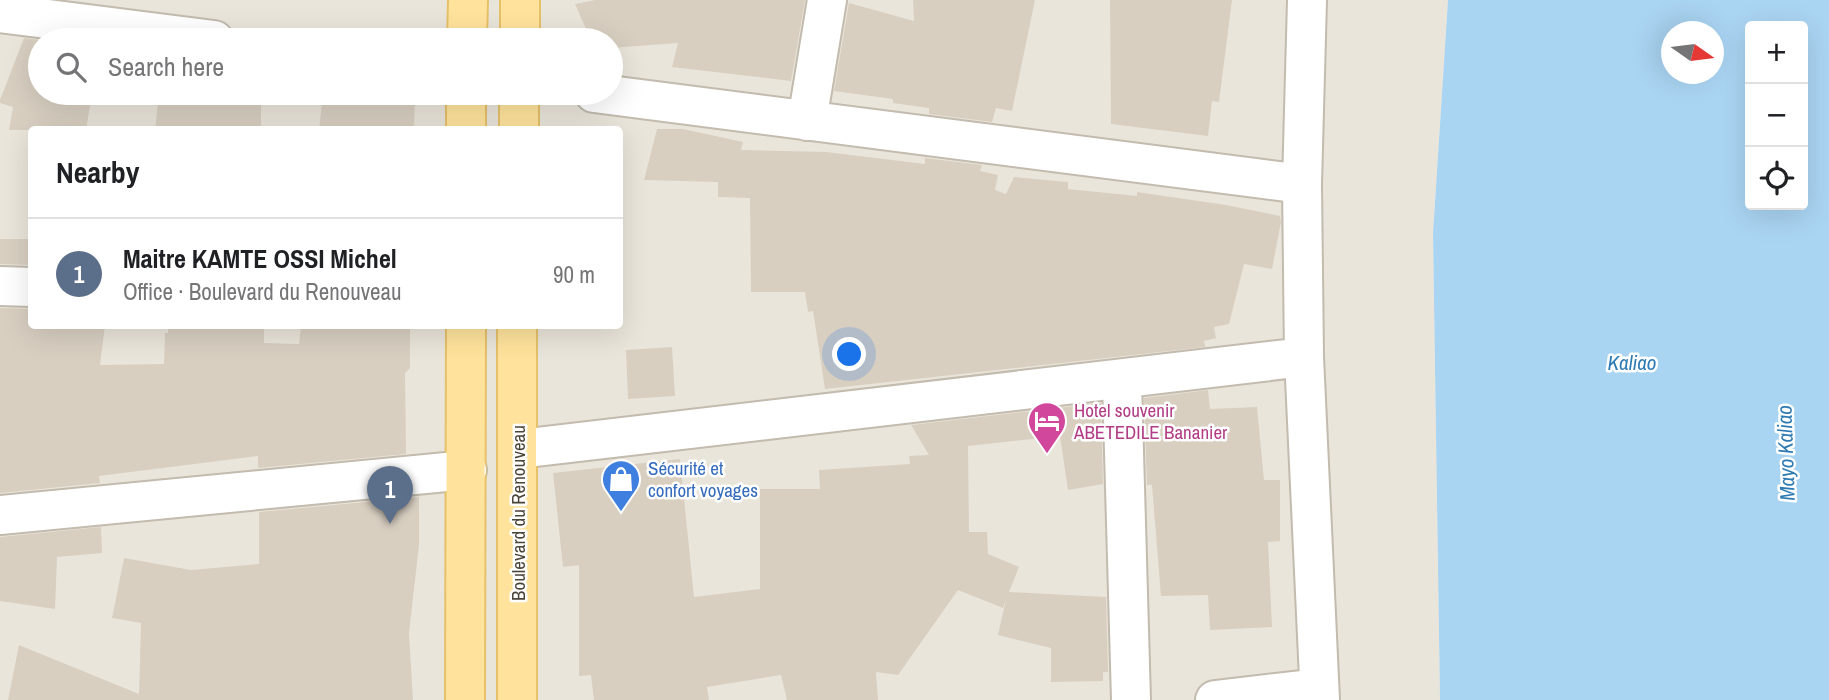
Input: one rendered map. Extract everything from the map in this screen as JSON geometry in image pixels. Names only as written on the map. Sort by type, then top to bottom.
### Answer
[{"type":"main road","points":[[467,28],[468,0]]},
{"type":"main road","points":[[520,0],[520,28]]},
{"type":"main road","points":[[466,105],[466,126]]},
{"type":"main road","points":[[519,105],[519,126]]},
{"type":"main road","points":[[465,700],[466,329]]},
{"type":"main road","name":"Boulevard du Renouveau","points":[[517,329],[517,700]]},
{"type":"street","points":[[807,121],[827,0]]},
{"type":"street","points":[[1215,700],[1320,694],[1304,357],[1302,184],[1307,0]]},
{"type":"street","points":[[0,13],[119,28]]},
{"type":"street","points":[[623,97],[1302,184]]},
{"type":"street","points":[[0,286],[28,287]]},
{"type":"street","points":[[519,449],[1122,381],[1304,357]]},
{"type":"street","points":[[1122,381],[1131,700]]},
{"type":"street","points":[[0,515],[467,470]]},
{"type":"shaded area","points":[[0,0],[1448,0],[1433,233],[1440,700],[0,700]]},
{"type":"water","name":"Kaliao","points":[[1448,0],[1829,0],[1829,700],[1440,700],[1433,233]]},
{"type":"building","points":[[595,0],[805,0],[791,81],[672,67],[678,43],[623,47],[623,28],[586,28],[575,4]]},
{"type":"building","points":[[913,0],[1035,0],[1012,111],[996,108],[992,122],[929,114],[929,108],[893,103],[893,99],[834,91],[849,3],[914,21]]},
{"type":"building","points":[[1110,0],[1232,0],[1219,102],[1212,101],[1208,136],[1111,124]]},
{"type":"building","points":[[24,38],[28,38],[28,105],[90,105],[87,126],[28,126],[28,130],[9,130],[13,107],[0,103]]},
{"type":"building","points":[[158,105],[261,105],[261,126],[155,126]]},
{"type":"building","points":[[322,105],[415,105],[414,126],[319,126]]},
{"type":"building","points":[[657,129],[683,129],[743,142],[741,150],[826,152],[925,164],[925,158],[982,165],[980,171],[998,175],[995,190],[1006,194],[1014,177],[1068,182],[1068,189],[1137,196],[1137,192],[1226,205],[1280,216],[1281,222],[1272,269],[1244,264],[1229,324],[1214,327],[1216,338],[1204,341],[1205,347],[825,389],[813,311],[808,312],[805,292],[751,292],[750,198],[718,197],[718,182],[644,180]]},
{"type":"building","points":[[0,239],[28,239],[28,265],[0,264]]},
{"type":"building","points":[[0,308],[28,309],[28,329],[105,329],[100,365],[164,364],[165,333],[168,333],[168,329],[264,329],[264,343],[299,344],[301,329],[410,329],[410,368],[405,373],[406,454],[258,468],[258,456],[99,476],[100,483],[0,493]]},
{"type":"building","points":[[672,347],[675,396],[628,399],[626,350]]},
{"type":"building","points":[[1208,390],[1210,409],[1257,407],[1264,480],[1280,480],[1280,541],[1268,542],[1272,627],[1210,630],[1208,595],[1161,596],[1152,485],[1147,485],[1144,398]]},
{"type":"building","points":[[1101,403],[1103,484],[1068,490],[1060,436],[968,446],[969,532],[987,532],[988,554],[1019,567],[1009,592],[1106,597],[1108,672],[1103,672],[1103,681],[1051,682],[1051,648],[998,635],[1006,599],[1003,608],[958,590],[898,675],[876,672],[878,700],[787,700],[781,675],[707,687],[709,700],[594,700],[591,675],[579,676],[579,565],[563,567],[553,473],[680,459],[694,597],[760,589],[760,489],[820,489],[819,470],[910,464],[909,456],[929,455],[911,425]]},
{"type":"building","points":[[419,497],[419,545],[409,633],[413,700],[8,700],[19,645],[139,694],[141,623],[112,618],[124,558],[191,570],[259,564],[259,512]]},
{"type":"building","points":[[101,527],[102,553],[57,557],[55,609],[0,601],[0,537]]},
{"type":"place","name":"Hotel souvenir ABETEDILE Bananier","points":[[1047,455]]},
{"type":"place","name":"Sécurité et confort voyages","points":[[621,513]]},
{"type":"place","name":"Maitre KAMTE OSSI Michel","points":[[390,524]]},
{"type":"water label","name":"Mayo Kaliao","points":[[1786,453]]}]
